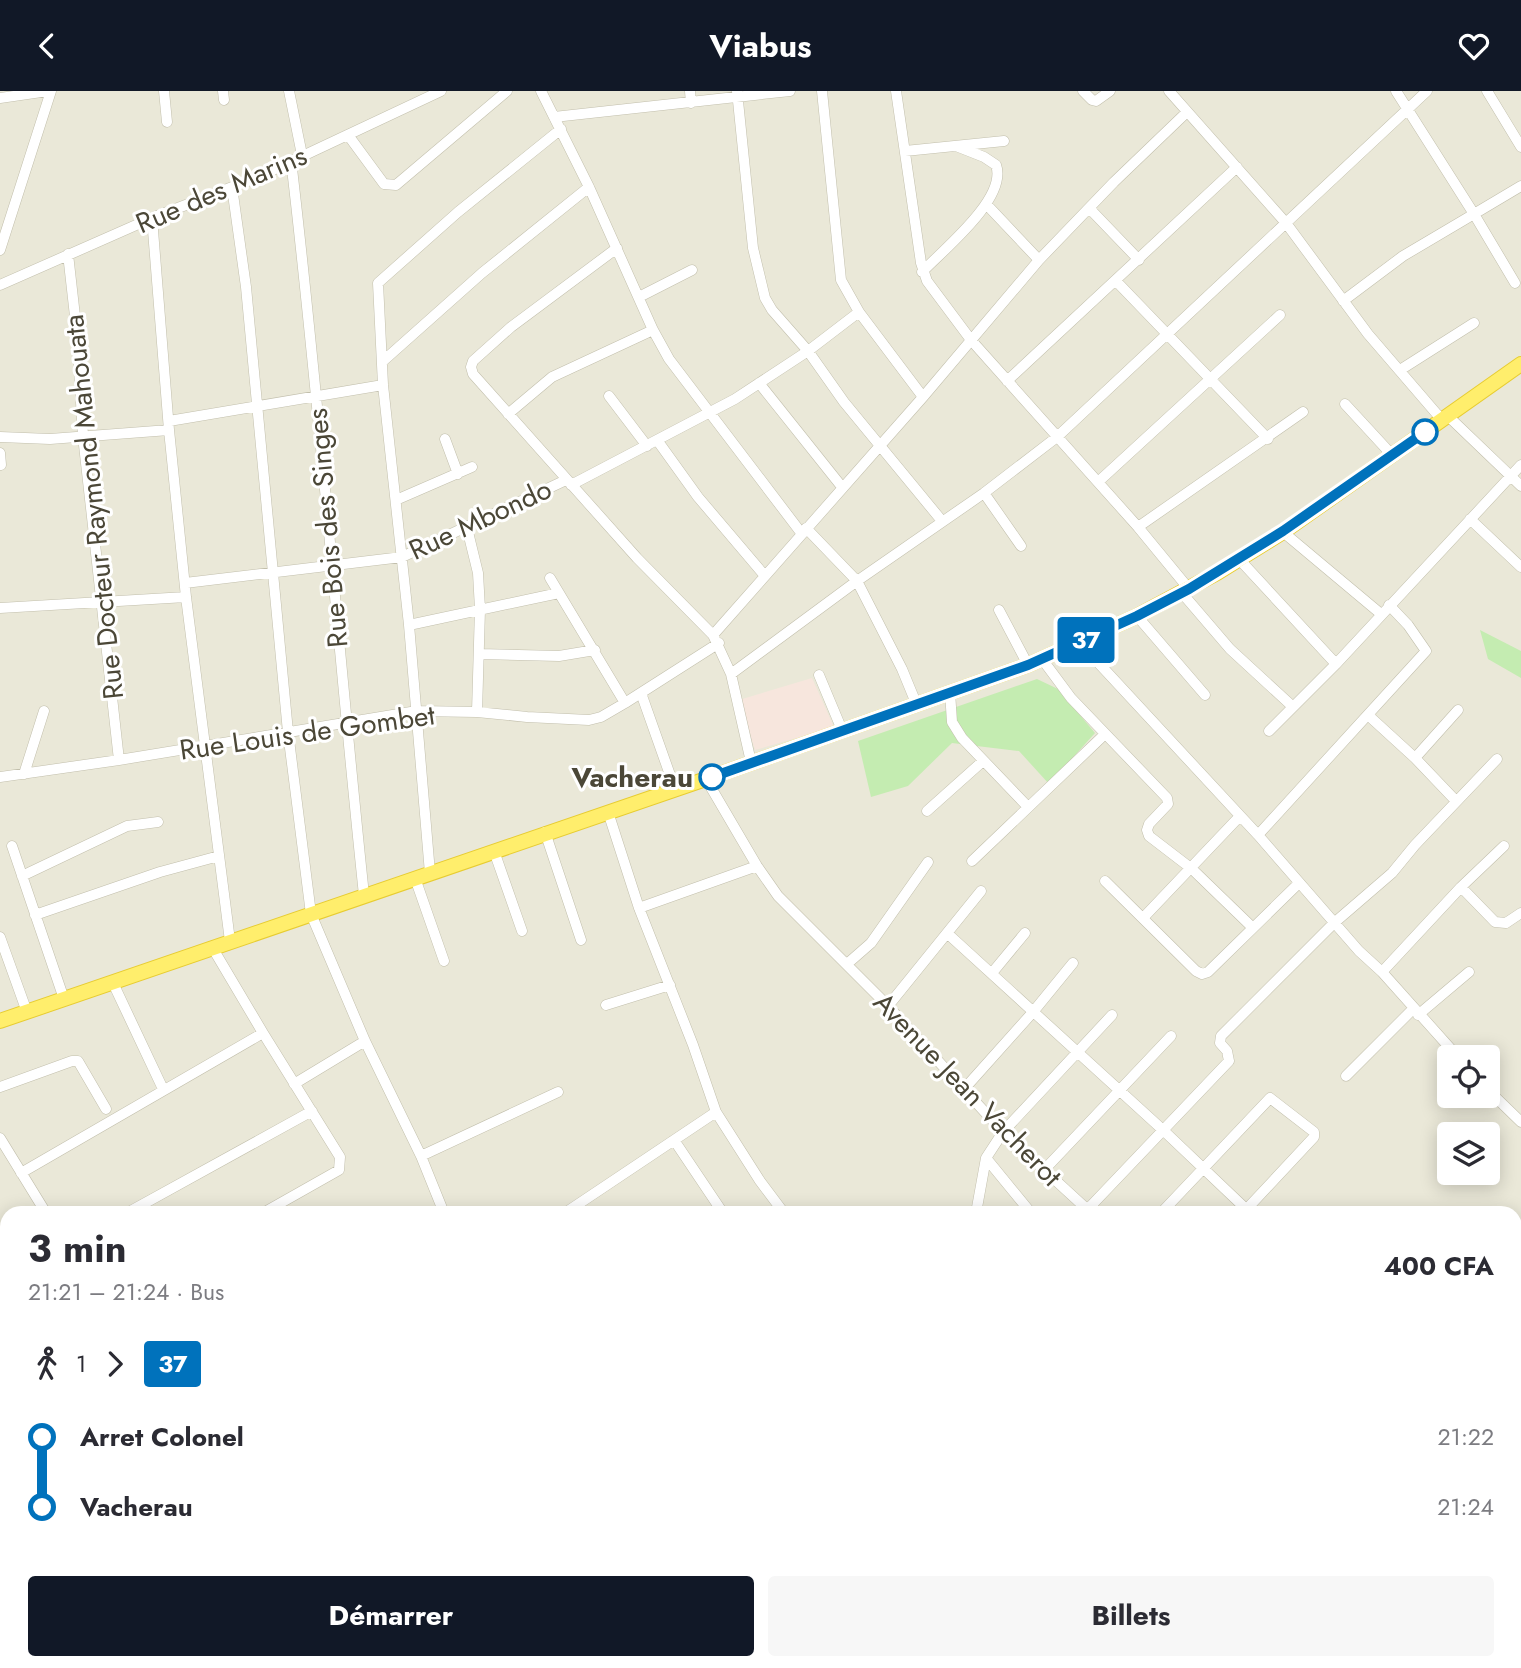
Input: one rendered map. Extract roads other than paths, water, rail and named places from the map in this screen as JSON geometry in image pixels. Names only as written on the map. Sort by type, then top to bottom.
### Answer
[{"type":"highway","points":[[0,1021],[706,779],[1028,665],[1080,643],[1185,591],[1239,559],[1521,365]]},
{"type":"street","points":[[0,98],[50,91],[0,250]]},
{"type":"street","points":[[164,91],[167,122]]},
{"type":"street","points":[[289,91],[302,155]]},
{"type":"street","name":"Rue des Marins","points":[[0,285],[152,218],[232,187],[441,91]]},
{"type":"street","points":[[348,135],[384,184],[396,185],[507,91]]},
{"type":"street","points":[[541,91],[589,187],[653,330],[674,366],[709,414],[804,531],[856,581],[902,669],[916,703]]},
{"type":"street","points":[[690,91],[691,103]]},
{"type":"street","points":[[554,117],[691,103],[737,94],[790,91]]},
{"type":"street","points":[[822,91],[841,280],[859,312],[923,397]]},
{"type":"street","points":[[896,91],[922,272],[927,281],[971,340],[1138,527],[1230,649],[1292,706]]},
{"type":"street","points":[[1083,91],[1091,100],[1096,101],[1110,91]]},
{"type":"street","points":[[1169,91],[1286,223],[1343,301],[1400,370],[1445,418],[1521,486]]},
{"type":"street","points":[[1396,91],[1515,283]]},
{"type":"street","points":[[731,674],[856,581],[984,493],[1057,437],[1427,91]]},
{"type":"street","points":[[1487,91],[1521,148]]},
{"type":"street","points":[[737,94],[753,248],[765,298],[772,310],[808,351],[844,403],[943,520]]},
{"type":"street","name":"Rue Louis de Gombet","points":[[0,777],[417,711],[477,712],[579,721],[601,717],[641,693],[716,639],[765,576],[923,397],[1038,260],[1187,111]]},
{"type":"street","points":[[430,873],[409,625],[383,385],[377,289],[381,279],[458,212],[561,129]]},
{"type":"street","points":[[905,151],[1004,141]]},
{"type":"street","points":[[922,272],[987,205],[998,180],[996,166],[984,157],[956,146]]},
{"type":"street","name":"Rue Bois des Singes","points":[[291,160],[364,895]]},
{"type":"street","points":[[1007,381],[1237,167]]},
{"type":"street","points":[[1343,301],[1403,256],[1521,186]]},
{"type":"street","points":[[232,187],[246,288],[288,732],[311,914],[365,1041],[421,1156],[441,1206]]},
{"type":"street","points":[[382,362],[482,273],[589,187]]},
{"type":"street","points":[[987,205],[1038,260]]},
{"type":"street","points":[[1089,208],[1139,260]]},
{"type":"street","points":[[152,218],[186,597],[230,941]]},
{"type":"street","points":[[617,248],[511,327],[473,361],[471,367],[473,374],[569,483],[716,639],[731,674],[751,762]]},
{"type":"street","name":"Rue Docteur Raymond Mahouata","points":[[68,254],[77,334],[83,436],[119,760]]},
{"type":"street","points":[[639,297],[692,270]]},
{"type":"street","points":[[1116,281],[1268,439]]},
{"type":"street","name":"Rue Mbondo","points":[[185,583],[402,557],[569,483],[709,414],[808,351],[859,312]]},
{"type":"street","points":[[1098,482],[1280,315]]},
{"type":"street","points":[[1400,370],[1474,323]]},
{"type":"street","points":[[508,414],[552,377],[653,330]]},
{"type":"street","points":[[759,383],[842,487]]},
{"type":"street","points":[[0,437],[50,439],[169,426],[258,406],[383,385]]},
{"type":"street","points":[[609,396],[647,446]]},
{"type":"street","points":[[1345,404],[1392,454]]},
{"type":"street","points":[[1138,527],[1268,439],[1303,412]]},
{"type":"street","points":[[445,439],[458,474]]},
{"type":"street","points":[[657,440],[698,497],[765,576]]},
{"type":"street","points":[[0,453],[1,465]]},
{"type":"street","points":[[1269,731],[1336,664],[1521,465]]},
{"type":"street","points":[[396,500],[472,467]]},
{"type":"street","points":[[984,493],[1021,546]]},
{"type":"street","points":[[1470,519],[1521,567]]},
{"type":"street","points":[[467,528],[478,572],[480,609],[477,712]]},
{"type":"street","points":[[1283,531],[1381,614]]},
{"type":"street","points":[[1239,559],[1336,664]]},
{"type":"street","points":[[550,577],[625,703]]},
{"type":"street","points":[[409,625],[559,593]]},
{"type":"street","points":[[0,608],[186,597]]},
{"type":"street","points":[[1258,835],[1426,651],[1408,625],[1389,605]]},
{"type":"street","points":[[999,610],[1028,665]]},
{"type":"street","points":[[1137,616],[1205,695]]},
{"type":"street","points":[[1080,643],[1447,1045]]},
{"type":"street","points":[[479,654],[559,656],[595,650]]},
{"type":"street","points":[[1042,659],[1065,691],[1104,735],[1167,799],[1168,804],[1149,824],[1149,836],[1192,869],[1253,928]]},
{"type":"street","points":[[819,675],[842,730]]},
{"type":"street","points":[[950,692],[952,722],[962,738],[1028,807]]},
{"type":"street","points":[[641,693],[675,789]]},
{"type":"street","points":[[1415,758],[1458,710]]},
{"type":"street","points":[[24,774],[44,711]]},
{"type":"street","points":[[1369,716],[1415,758],[1456,801]]},
{"type":"street","points":[[972,861],[1104,735]]},
{"type":"street","points":[[1094,1206],[1229,1061],[1227,1051],[1220,1043],[1221,1036],[1334,923],[1392,873],[1497,759]]},
{"type":"street","points":[[927,811],[983,761]]},
{"type":"street","points":[[639,908],[757,866],[706,779]]},
{"type":"street","points":[[608,812],[639,908],[716,1112],[779,1206]]},
{"type":"street","points":[[1143,918],[1240,816]]},
{"type":"street","points":[[22,876],[127,825],[158,822]]},
{"type":"street","points":[[545,832],[581,940]]},
{"type":"street","points":[[12,846],[65,999]]},
{"type":"street","points":[[1382,972],[1461,887],[1504,846]]},
{"type":"street","points":[[494,851],[522,931]]},
{"type":"street","points":[[35,915],[160,872],[219,856]]},
{"type":"street","points":[[847,964],[871,943],[928,862]]},
{"type":"street","name":"Avenue Jean Vacherot","points":[[757,866],[783,901],[888,1006],[1003,1132],[1084,1206]]},
{"type":"street","points":[[415,878],[444,961]]},
{"type":"street","points":[[1105,881],[1202,974],[1208,972],[1299,883]]},
{"type":"street","points":[[1461,887],[1495,922],[1506,923],[1521,913]]},
{"type":"street","points":[[888,1006],[981,891]]},
{"type":"street","points":[[992,973],[1025,933]]},
{"type":"street","points":[[948,934],[1164,1131],[1240,1206]]},
{"type":"street","points":[[0,937],[27,1012]]},
{"type":"street","points":[[212,947],[340,1157],[339,1170],[275,1206]]},
{"type":"street","points":[[965,1089],[1073,963]]},
{"type":"street","points":[[1346,1076],[1416,1012],[1469,972]]},
{"type":"street","points":[[113,983],[163,1089]]},
{"type":"street","points":[[606,1005],[670,985]]},
{"type":"street","points":[[977,1206],[986,1159],[1003,1132],[1112,1015]]},
{"type":"street","points":[[21,1173],[163,1089],[263,1034]]},
{"type":"street","points":[[1045,1170],[1171,1036]]},
{"type":"street","points":[[294,1084],[365,1041]]},
{"type":"street","points":[[0,1087],[72,1061],[78,1062],[106,1109]]},
{"type":"street","points":[[421,1156],[558,1092]]},
{"type":"street","points":[[1167,1206],[1270,1098],[1314,1132],[1313,1139],[1250,1206]]},
{"type":"street","points":[[1500,1102],[1521,1122]]},
{"type":"street","points":[[143,1206],[312,1111]]},
{"type":"street","points":[[577,1206],[716,1112]]},
{"type":"street","points":[[674,1140],[718,1206]]},
{"type":"street","points":[[2,1145],[42,1206]]},
{"type":"street","points":[[986,1159],[1025,1206]]},
{"type":"place","name":"Vacherau","points":[[712,777]]}]
